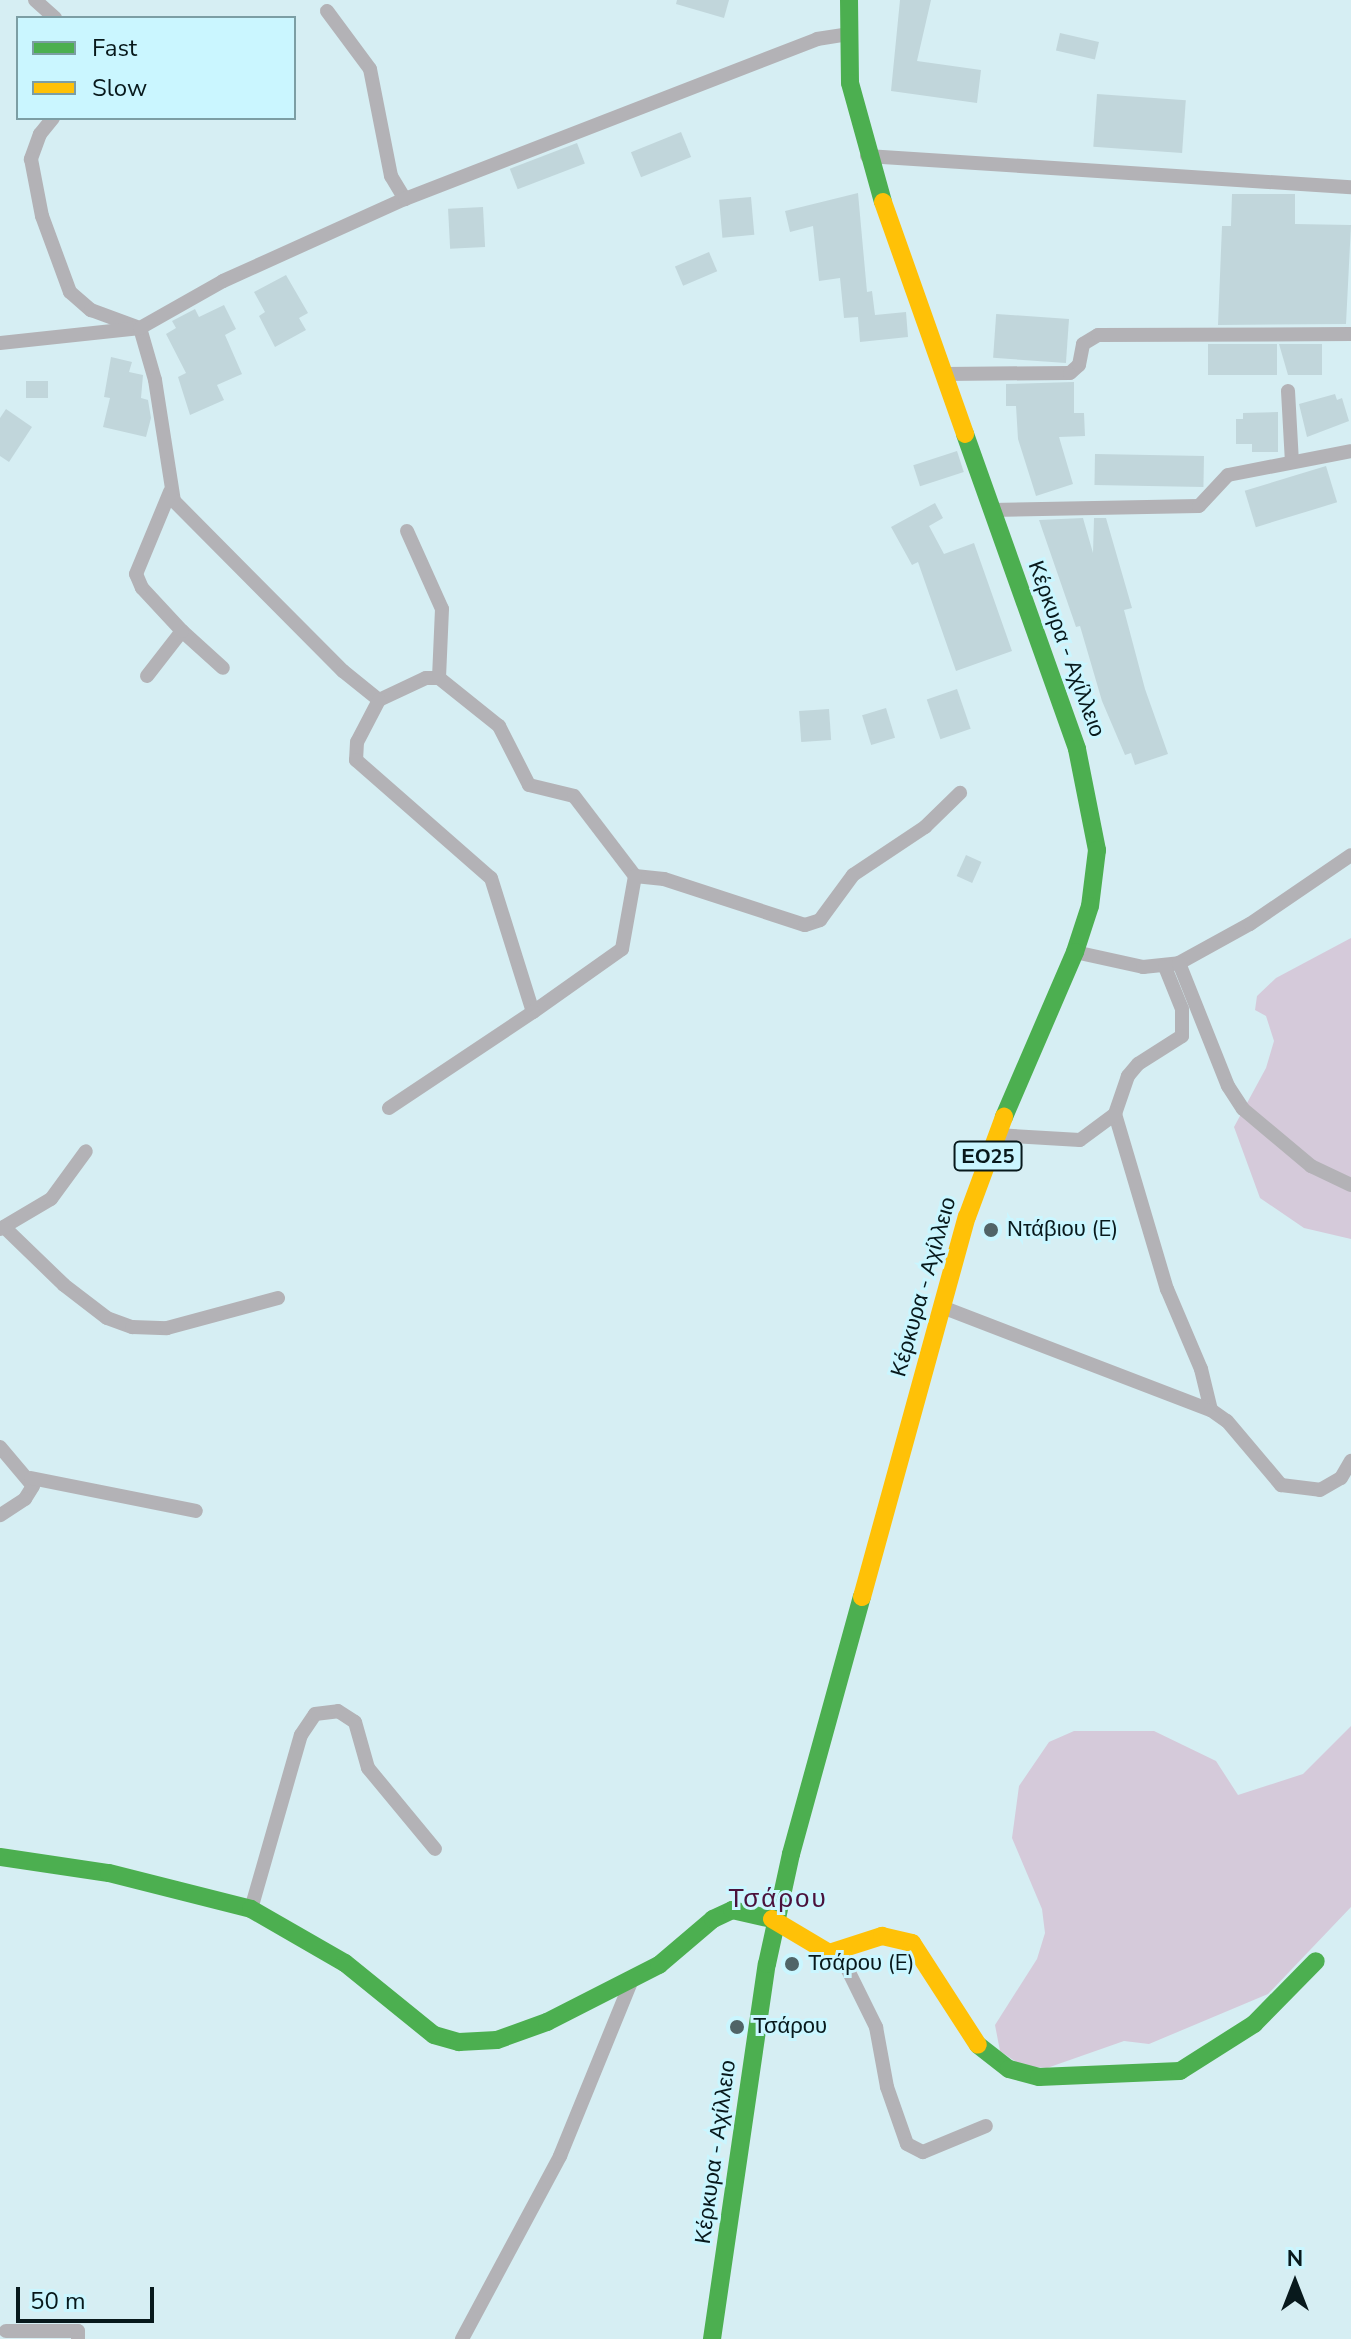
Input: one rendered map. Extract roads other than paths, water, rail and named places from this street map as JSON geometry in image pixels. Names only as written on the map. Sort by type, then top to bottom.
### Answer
[{"type":"main road","name":"Κέρκυρα - Αχίλλειο","points":[[712,2339],[774,1921],[942,1307],[996,1135],[1075,952],[1095,879],[1090,798],[867,156],[850,83],[847,34],[849,0]]},
{"type":"main road","points":[[0,1857],[109,1873],[251,1909],[345,1963],[434,2035],[451,2041],[487,2042],[523,2032],[664,1962],[724,1913],[749,1911],[774,1921],[824,1952],[839,1952],[882,1936],[912,1943],[972,2041],[1009,2069],[1039,2077],[1180,2071],[1254,2024],[1316,1961]]},
{"type":"street","points":[[35,0],[53,16]]},
{"type":"street","points":[[327,11],[370,69],[391,176],[405,199]]},
{"type":"street","points":[[0,343],[140,328],[223,281],[405,199],[817,39],[847,34]]},
{"type":"street","points":[[52,120],[35,142],[31,168],[65,284],[91,310],[140,328]]},
{"type":"street","points":[[867,156],[1351,187]]},
{"type":"street","points":[[140,328],[155,380],[170,492],[136,574],[142,588],[182,631],[223,668]]},
{"type":"street","points":[[945,374],[1070,373],[1079,365],[1083,344],[1098,335],[1351,334]]},
{"type":"street","points":[[1288,391],[1292,462]]},
{"type":"street","points":[[991,510],[1199,506],[1225,476],[1351,451]]},
{"type":"street","points":[[170,492],[343,671],[379,700]]},
{"type":"street","points":[[407,531],[442,609],[439,678]]},
{"type":"street","points":[[147,676],[182,631]]},
{"type":"street","points":[[533,1012],[491,878],[356,760],[357,742],[379,700],[426,678],[439,678],[499,726],[529,785],[574,796],[635,876],[664,879],[799,924],[816,923],[853,875],[925,827],[960,793]]},
{"type":"street","points":[[1075,952],[1119,964],[1172,965],[1250,924],[1351,855]]},
{"type":"street","points":[[389,1108],[622,949],[635,876]]},
{"type":"street","points":[[996,1135],[1080,1140],[1115,1114],[1138,1064],[1182,1036],[1182,1009],[1172,965]]},
{"type":"street","points":[[1172,965],[1228,1086],[1243,1109],[1311,1166],[1351,1185]]},
{"type":"street","points":[[1115,1114],[1167,1289],[1201,1369],[1211,1410]]},
{"type":"street","points":[[86,1151],[51,1199],[2,1228],[64,1285],[107,1318],[132,1327],[167,1328],[278,1298]]},
{"type":"street","points":[[942,1307],[1211,1410],[1227,1421],[1281,1485],[1320,1490],[1341,1478],[1351,1461]]},
{"type":"street","points":[[0,1447],[31,1478],[196,1511]]},
{"type":"street","points":[[0,1515],[25,1499],[31,1478]]},
{"type":"street","points":[[251,1909],[301,1735],[315,1714],[338,1711],[355,1722],[368,1768],[435,1849]]},
{"type":"street","points":[[839,1952],[876,2027],[887,2087],[907,2144],[923,2152],[986,2126]]},
{"type":"street","points":[[462,2339],[555,2168],[632,1980]]},
{"type":"street","points":[[6,2331],[78,2331],[78,2339]]},
{"type":"place","name":"Ντάβιου (E)","points":[[991,1230]]},
{"type":"place","name":"Τσάρου (E)","points":[[792,1964]]},
{"type":"place","name":"Τσάρου","points":[[737,2027]]},
{"type":"district","name":"Τσάρου","points":[[778,1899]]}]
